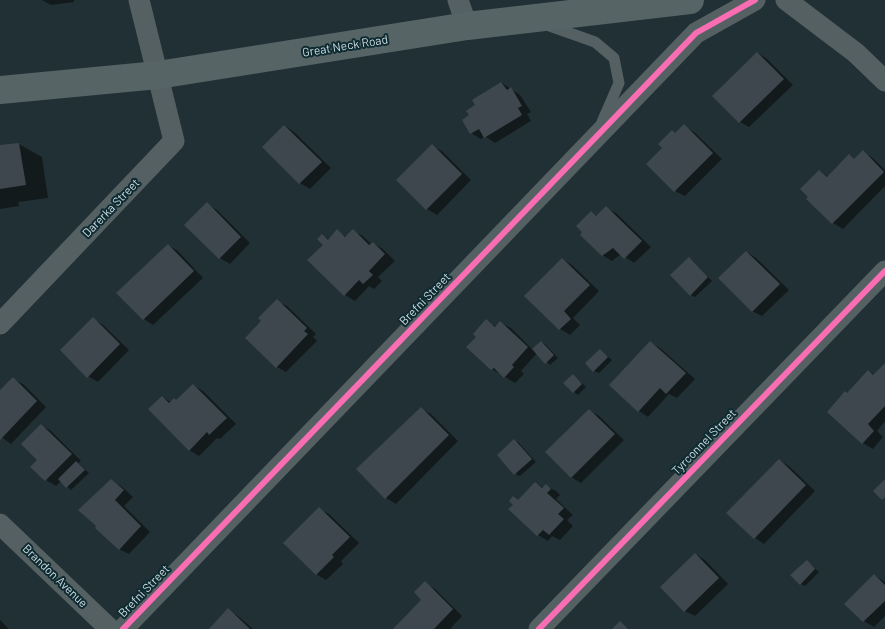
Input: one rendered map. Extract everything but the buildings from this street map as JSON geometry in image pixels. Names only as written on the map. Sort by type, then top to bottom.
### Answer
[{"type":"main road","name":"Great Neck Road","points":[[0,90],[158,75],[467,26],[690,0]]},
{"type":"street","points":[[139,0],[158,75]]},
{"type":"street","points":[[458,0],[467,26]]},
{"type":"street","name":"Brefni Street","points":[[123,629],[696,33],[755,0]]},
{"type":"street","points":[[786,0],[856,53],[885,81]]},
{"type":"street","name":"Darerka Street","points":[[0,324],[174,141],[158,75]]},
{"type":"street","name":"Tyrconnel Street","points":[[538,629],[885,271]]},
{"type":"street","name":"Brandon Avenue","points":[[0,524],[110,629]]},
{"type":"lane","points":[[531,19],[595,42],[614,58],[619,83],[596,137]]},
{"type":"cycle path","points":[[123,629],[696,33],[755,0]]},
{"type":"cycle path","points":[[539,629],[885,271]]}]
